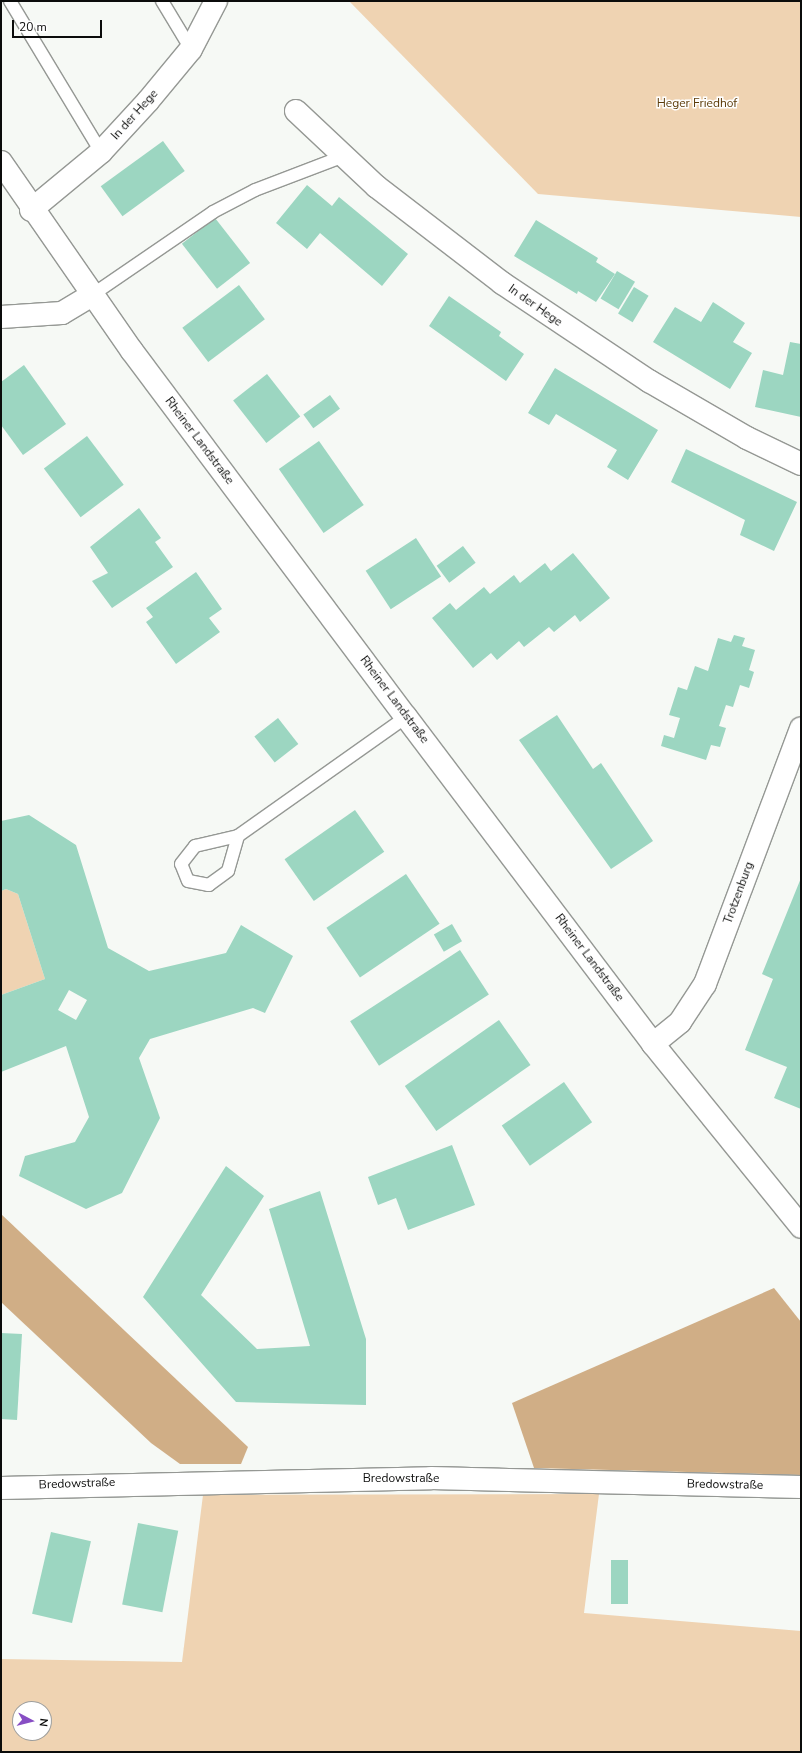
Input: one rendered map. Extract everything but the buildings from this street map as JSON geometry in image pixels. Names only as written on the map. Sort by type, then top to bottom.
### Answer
[{"type":"street","name":"In der Hege","points":[[31,210],[101,152],[191,49],[216,1]]},
{"type":"street","name":"In der Hege","points":[[296,111],[344,156],[431,232],[574,333],[747,438],[801,464]]},
{"type":"street","name":"Rheiner Landstraße","points":[[1,162],[31,210],[92,295],[406,717],[653,1044],[801,1227]]},
{"type":"street","points":[[1,317],[62,313],[92,295]]},
{"type":"street","name":"Trotzenburg","points":[[653,1044],[680,1022],[706,984],[801,728]]},
{"type":"street","name":"Bredowstraße","points":[[1,1488],[431,1478],[801,1487]]},
{"type":"lane","points":[[10,1],[101,152]]},
{"type":"lane","points":[[162,1],[191,49]]},
{"type":"lane","points":[[92,295],[213,212],[255,190],[344,156]]},
{"type":"lane","points":[[238,836],[228,871],[209,885],[188,881],[181,864],[195,846],[238,836],[406,717]]},
{"type":"green space","name":"Heger Friedhof","points":[[349,1],[801,1],[801,217],[538,194]]},
{"type":"green space","points":[[6,889],[18,894],[45,979],[1,995],[1,891]]},
{"type":"green space","points":[[599,1494],[584,1613],[801,1631],[801,1752],[1,1752],[1,1659],[182,1662],[203,1495]]},
{"type":"shaded area","points":[[1,1214],[248,1447],[241,1464],[180,1464],[151,1443],[1,1302]]},
{"type":"shaded area","points":[[774,1288],[801,1322],[801,1475],[534,1468],[512,1403]]}]
